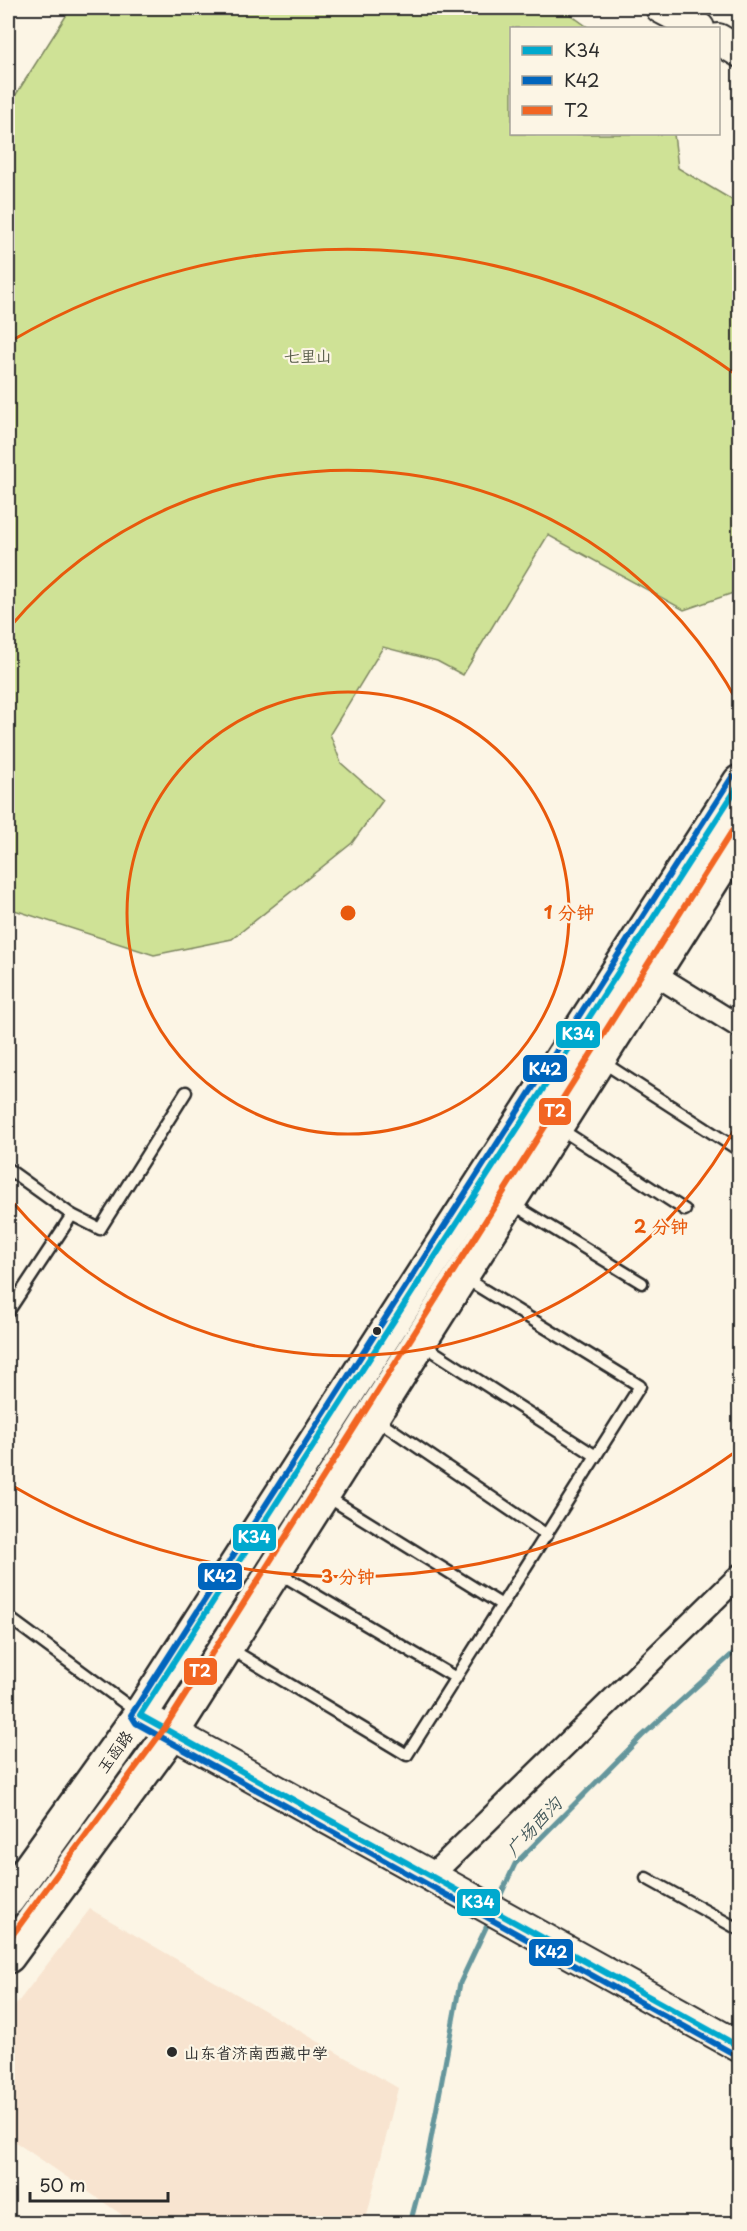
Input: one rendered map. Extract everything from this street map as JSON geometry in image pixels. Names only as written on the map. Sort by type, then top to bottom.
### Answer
[{"type":"main road","name":"玉函路","points":[[8,1899],[140,1715],[740,782]]},
{"type":"main road","points":[[8,1956],[171,1734],[740,836]]},
{"type":"street","points":[[661,8],[697,27]]},
{"type":"street","points":[[720,40],[740,52]]},
{"type":"street","points":[[653,973],[740,1027]]},
{"type":"street","points":[[430,1877],[740,1575]]},
{"type":"street","points":[[140,1715],[740,2048]]},
{"type":"lane","points":[[598,1059],[734,1147]]},
{"type":"lane","points":[[8,1169],[72,1215],[99,1229],[186,1092]]},
{"type":"lane","points":[[556,1126],[685,1210]]},
{"type":"lane","points":[[508,1202],[642,1283]]},
{"type":"lane","points":[[8,1312],[72,1215]]},
{"type":"lane","points":[[226,1647],[408,1755],[640,1386],[461,1276]]},
{"type":"lane","points":[[419,1342],[596,1456]]},
{"type":"lane","points":[[372,1416],[547,1535]]},
{"type":"lane","points":[[323,1494],[502,1605]]},
{"type":"lane","points":[[275,1571],[456,1678]]},
{"type":"lane","points":[[8,1617],[140,1715]]},
{"type":"lane","points":[[646,1878],[740,1930]]},
{"type":"shaded area","name":"山东省济南西藏中学","points":[[90,1909],[398,2088],[365,2223],[134,2223],[8,2137],[8,2015]]},
{"type":"green space","name":"七里山","points":[[71,8],[561,8],[588,27],[510,27],[510,135],[674,135],[678,168],[739,204],[740,502],[735,521],[739,525],[739,591],[684,610],[548,535],[463,675],[437,661],[383,647],[330,734],[341,763],[383,800],[352,843],[232,939],[154,955],[8,908],[8,107]]},
{"type":"waterway","name":"广场西沟","points":[[497,1903],[515,1864],[642,1736],[740,1647]]},
{"type":"waterway","name":"广场西沟","points":[[410,2224],[428,2155],[460,1983],[490,1919]]},
{"type":"transit line","name":"K42","points":[[732,777],[131,1715],[136,1723],[736,2055]]},
{"type":"transit line","name":"K34","points":[[740,783],[140,1715],[740,2047]]},
{"type":"transit line","name":"T2","points":[[8,1941],[164,1729],[732,831]]},
{"type":"place","name":"山东省济南西藏中学","points":[[172,2052]]}]
